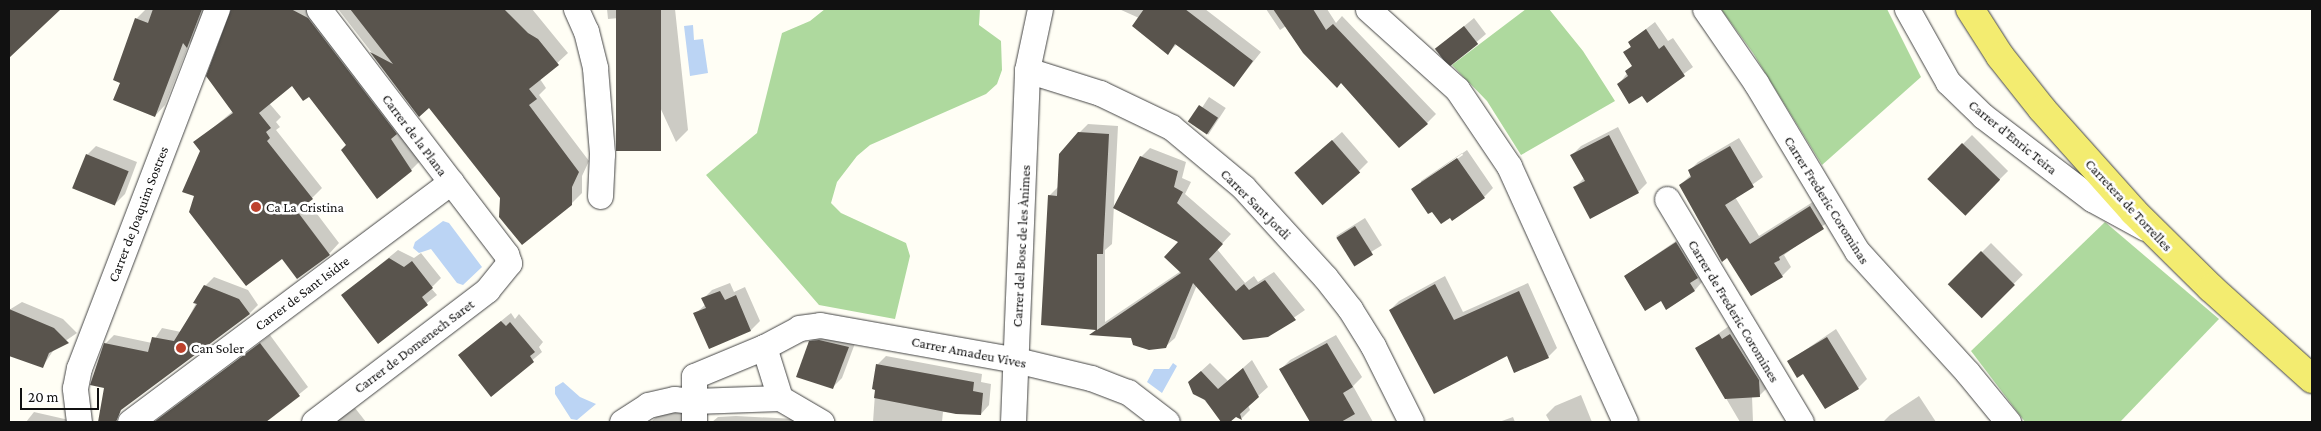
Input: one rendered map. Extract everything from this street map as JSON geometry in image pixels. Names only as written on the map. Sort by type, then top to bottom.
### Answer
[{"type":"main road","name":"Carretera de Torrelles","points":[[1970,9],[2000,56],[2042,109],[2153,232],[2312,379]]},
{"type":"street","name":"Carrer de Joaquim Sostres","points":[[79,422],[75,388],[79,368],[217,9]]},
{"type":"street","name":"Carrer de la Plana","points":[[319,9],[506,254],[509,263]]},
{"type":"street","points":[[576,9],[586,31],[595,68],[602,154],[600,196]]},
{"type":"street","points":[[1027,70],[1040,9]]},
{"type":"street","points":[[1368,9],[1456,89],[1510,166],[1625,422]]},
{"type":"street","name":"Carrer Frederic Corominas","points":[[1705,9],[1756,83],[1857,251],[1967,372],[2008,422]]},
{"type":"street","name":"Carrer d'Enric Teira","points":[[1907,9],[1948,82],[1984,116],[2092,199],[2153,232]]},
{"type":"street","name":"Carrer del Bosc de les Ànimes","points":[[1013,422],[1027,70]]},
{"type":"street","name":"Carrer Sant Jordi","points":[[1027,70],[1100,93],[1171,127],[1243,187],[1301,249],[1350,309],[1373,346],[1411,422]]},
{"type":"street","name":"Carrer de Sant Isidre","points":[[130,422],[451,182]]},
{"type":"street","name":"Carrer de Frederic Coromines","points":[[1667,199],[1801,422]]},
{"type":"street","name":"Carrer de Domenech Saret","points":[[314,422],[487,290],[509,263]]},
{"type":"street","name":"Carrer Amadeu Vives","points":[[694,411],[694,376],[764,348],[799,328],[820,325],[1016,360],[1091,378],[1128,392],[1167,422]]},
{"type":"street","points":[[764,348],[780,398]]},
{"type":"street","points":[[622,422],[648,405],[674,399],[694,411],[780,398],[821,422]]},
{"type":"green space","points":[[825,9],[980,9],[979,25],[1001,41],[1002,70],[997,84],[986,94],[870,145],[857,156],[837,182],[831,203],[841,213],[906,243],[910,256],[895,319],[819,305],[706,175],[757,133],[782,33],[810,21]]},
{"type":"green space","points":[[1526,9],[1549,9],[1583,51],[1615,101],[1521,155],[1487,101],[1452,65]]},
{"type":"green space","points":[[1721,9],[1887,9],[1921,77],[1822,165],[1753,53]]},
{"type":"green space","points":[[2105,222],[2219,319],[2120,422],[2025,422],[1971,351]]},
{"type":"water","points":[[693,25],[694,40],[703,39],[708,73],[690,76],[684,26]]},
{"type":"water","points":[[443,221],[449,223],[482,267],[463,285],[457,283],[431,249],[419,253],[413,248],[415,242]]},
{"type":"water","points":[[1173,363],[1177,366],[1162,393],[1147,382],[1154,369],[1169,369]]},
{"type":"water","points":[[563,382],[580,397],[596,404],[577,420],[571,419],[555,394],[555,387]]},
{"type":"building","points":[[9,9],[61,9],[9,58]]},
{"type":"building","points":[[153,9],[202,9],[187,48],[183,43],[155,117],[113,100],[120,83],[113,80],[135,18],[148,23]]},
{"type":"building","points":[[231,9],[291,9],[308,18],[397,134],[391,139],[412,171],[377,199],[341,150],[346,145],[309,97],[303,101],[292,86],[259,113],[271,128],[266,132],[270,138],[267,141],[313,199],[297,211],[330,255],[297,279],[282,259],[246,286],[189,212],[194,196],[182,192],[200,151],[193,142],[233,113],[206,76]]},
{"type":"building","points":[[350,9],[504,9],[528,33],[538,39],[559,65],[529,89],[537,99],[529,105],[579,172],[572,187],[572,205],[522,245],[499,217],[500,198],[429,108],[419,117],[370,52],[393,64]]},
{"type":"building","points":[[616,9],[661,9],[661,151],[616,151]]},
{"type":"building","points":[[1144,9],[1185,9],[1253,61],[1234,87],[1175,44],[1168,55],[1132,26]]},
{"type":"building","points":[[1273,9],[1313,9],[1326,30],[1333,24],[1428,124],[1399,148],[1341,83],[1337,88],[1303,53]]},
{"type":"building","points":[[1464,26],[1478,44],[1449,67],[1435,49]]},
{"type":"building","points":[[1646,29],[1659,49],[1664,45],[1685,76],[1647,103],[1642,96],[1629,104],[1617,84],[1628,76],[1625,71],[1632,66],[1623,52],[1631,47],[1628,42]]},
{"type":"building","points":[[1199,105],[1218,118],[1207,134],[1188,122]]},
{"type":"building","points":[[1078,132],[1109,134],[1103,254],[1097,254],[1097,330],[1181,273],[1164,257],[1178,242],[1113,208],[1140,156],[1178,171],[1174,187],[1183,192],[1177,203],[1223,244],[1209,259],[1236,291],[1244,284],[1249,290],[1265,280],[1296,320],[1268,337],[1243,340],[1193,283],[1166,348],[1149,350],[1133,345],[1131,338],[1089,335],[1096,330],[1041,325],[1048,195],[1057,196],[1059,154]]},
{"type":"building","points":[[1609,135],[1639,193],[1590,219],[1573,187],[1585,181],[1570,155]]},
{"type":"building","points":[[1332,140],[1360,172],[1322,205],[1294,173]]},
{"type":"building","points":[[1962,143],[2000,180],[1965,216],[1927,179]]},
{"type":"building","points":[[1730,146],[1754,187],[1725,205],[1750,244],[1810,206],[1824,229],[1779,257],[1780,260],[1774,263],[1783,277],[1751,296],[1727,258],[1722,262],[1679,185],[1691,177],[1688,170]]},
{"type":"building","points":[[86,154],[129,171],[115,206],[72,188]]},
{"type":"building","points":[[1457,158],[1485,198],[1452,221],[1450,218],[1441,224],[1432,212],[1428,214],[1411,189]]},
{"type":"building","points":[[1355,226],[1373,255],[1354,266],[1336,238]]},
{"type":"building","points":[[1676,242],[1698,278],[1690,283],[1695,291],[1666,310],[1661,301],[1645,311],[1624,276]]},
{"type":"building","points":[[1981,251],[2015,285],[1982,318],[1948,284]]},
{"type":"building","points":[[389,258],[404,267],[412,261],[433,288],[422,297],[428,305],[378,344],[341,295]]},
{"type":"building","points":[[1435,284],[1454,320],[1519,291],[1549,358],[1514,373],[1507,356],[1434,394],[1389,310]]},
{"type":"building","name":"Can Soler","points":[[204,285],[239,299],[250,314],[121,410],[116,422],[98,422],[104,388],[90,385],[104,343],[148,352],[152,337],[174,341],[197,304],[193,303]]},
{"type":"building","points":[[720,291],[725,300],[736,295],[751,331],[709,349],[693,313],[706,308],[701,298]]},
{"type":"building","points":[[9,309],[54,328],[69,343],[49,353],[43,368],[9,356]]},
{"type":"building","points":[[501,321],[506,326],[510,322],[535,352],[530,356],[534,362],[491,397],[458,355]]},
{"type":"building","points":[[1719,334],[1722,339],[1730,334],[1759,380],[1760,397],[1725,399],[1695,348]]},
{"type":"building","points":[[1827,337],[1859,389],[1825,409],[1803,374],[1797,378],[1787,361]]},
{"type":"building","points":[[819,340],[849,347],[833,389],[796,377],[809,341]]},
{"type":"building","points":[[260,343],[300,396],[266,422],[154,422]]},
{"type":"building","points":[[1327,343],[1353,387],[1343,393],[1355,414],[1341,422],[1310,422],[1279,369]]},
{"type":"building","points":[[876,364],[974,382],[973,391],[983,393],[981,415],[956,414],[874,398],[875,390],[872,389]]},
{"type":"building","points":[[1243,368],[1259,397],[1240,414],[1242,420],[1236,417],[1230,422],[1221,422],[1205,400],[1193,394],[1188,382],[1201,371],[1218,389]]},
{"type":"place","name":"Ca La Cristina","points":[[256,207]]},
{"type":"place","name":"Can Soler","points":[[181,348]]}]
